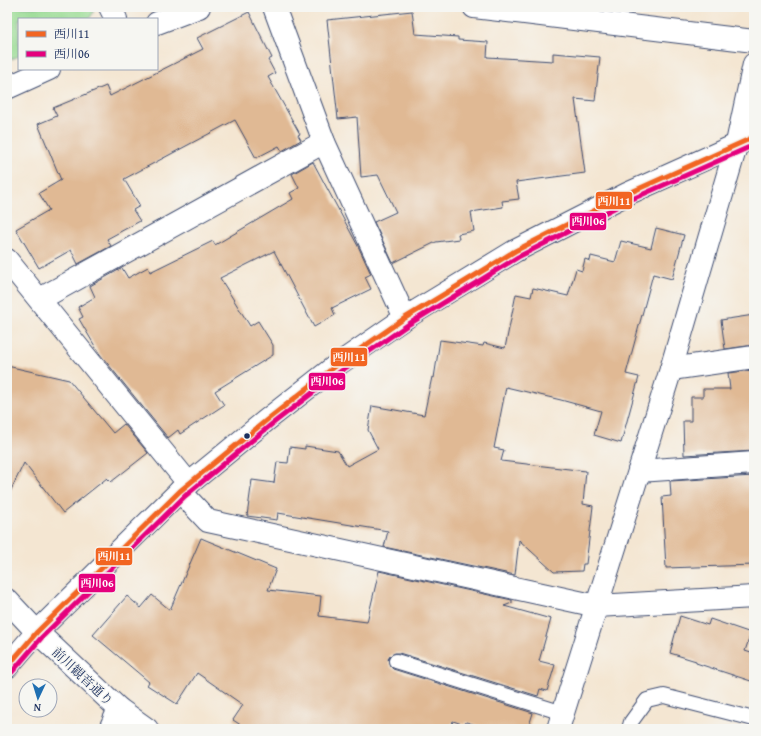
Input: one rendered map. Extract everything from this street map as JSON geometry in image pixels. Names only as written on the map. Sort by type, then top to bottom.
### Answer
[{"type":"street","points":[[110,7],[116,18]]},
{"type":"street","points":[[158,23],[199,7]]},
{"type":"street","points":[[274,7],[324,142],[405,318]]},
{"type":"street","points":[[474,7],[754,41]]},
{"type":"street","points":[[561,721],[671,369],[746,140],[754,64]]},
{"type":"street","points":[[7,88],[47,70]]},
{"type":"street","points":[[7,667],[37,632],[185,488],[268,418],[337,365],[405,318],[515,251],[626,194],[746,140]]},
{"type":"street","points":[[40,299],[324,142]]},
{"type":"street","points":[[7,260],[40,299],[185,488],[208,521],[597,606],[754,597]]},
{"type":"street","points":[[671,369],[754,357]]},
{"type":"street","points":[[639,471],[754,463]]},
{"type":"street","name":"前川観音通り","points":[[7,600],[37,632],[119,709],[147,729]]},
{"type":"street","points":[[110,729],[119,709]]},
{"type":"lane","points":[[396,661],[561,721]]},
{"type":"lane","points":[[629,729],[631,722],[647,700],[664,696],[754,719]]},
{"type":"green space","points":[[7,7],[94,7],[93,13],[90,18],[18,18],[18,56],[7,61]]},
{"type":"building","points":[[412,11],[415,34],[458,37],[458,40],[488,42],[487,57],[553,61],[553,53],[600,57],[595,101],[575,99],[585,173],[516,182],[519,199],[502,201],[503,207],[471,212],[474,231],[458,234],[459,239],[436,242],[393,263],[374,222],[396,212],[378,175],[361,177],[357,117],[338,119],[327,20]]},
{"type":"building","points":[[249,12],[272,58],[268,60],[275,73],[268,77],[300,134],[298,135],[301,140],[282,151],[279,146],[256,158],[235,120],[124,179],[140,206],[133,210],[140,221],[107,239],[111,246],[78,264],[71,250],[39,268],[16,229],[49,210],[39,193],[61,180],[38,124],[57,116],[53,108],[106,86],[110,96],[203,49],[197,38]]},
{"type":"building","points":[[313,162],[359,248],[371,274],[365,277],[371,289],[332,308],[335,315],[314,327],[274,251],[220,278],[250,326],[258,321],[273,345],[273,355],[215,391],[224,405],[180,434],[178,430],[168,438],[99,353],[79,319],[83,317],[78,307],[95,297],[90,286],[122,268],[128,278],[148,267],[150,272],[213,241],[215,245],[293,199],[290,193],[299,188],[292,174]]},
{"type":"building","points":[[656,228],[684,235],[672,279],[653,274],[626,374],[639,377],[621,443],[594,435],[601,411],[506,387],[494,448],[504,450],[501,461],[586,471],[583,504],[593,506],[586,564],[583,564],[582,571],[554,572],[519,540],[515,575],[384,547],[388,531],[278,513],[277,520],[247,516],[252,480],[274,483],[277,462],[288,463],[290,447],[305,449],[305,446],[338,451],[347,466],[378,449],[368,430],[372,406],[424,415],[432,377],[434,378],[440,340],[483,346],[484,343],[505,348],[516,294],[531,297],[533,288],[568,296],[576,269],[582,271],[585,259],[590,261],[591,256],[615,262],[621,241],[651,248]]},
{"type":"building","points":[[754,315],[754,345],[725,349],[721,320]]},
{"type":"building","points":[[7,366],[69,380],[113,433],[124,424],[148,453],[111,482],[107,478],[63,513],[24,463],[7,498]]},
{"type":"building","points":[[754,370],[754,451],[684,455],[683,421],[691,421],[691,397],[703,397],[703,389],[730,389],[728,373]]},
{"type":"building","points":[[754,476],[754,565],[666,568],[662,497],[671,496],[670,481]]},
{"type":"building","points":[[201,538],[276,569],[268,590],[321,596],[319,616],[367,622],[379,571],[512,600],[512,603],[504,606],[551,619],[539,661],[555,665],[547,691],[540,689],[538,696],[399,653],[391,655],[388,659],[390,666],[393,669],[533,713],[528,729],[489,729],[466,722],[465,725],[453,721],[450,729],[247,729],[233,720],[243,705],[197,673],[177,704],[147,685],[149,682],[93,635],[127,596],[141,608],[152,595],[170,610]]},
{"type":"building","points":[[680,616],[708,625],[710,619],[751,633],[745,651],[754,654],[754,682],[670,653]]},
{"type":"transit line","name":"西川11","points":[[7,667],[37,632],[180,491],[337,365],[405,318],[515,251],[627,194],[754,137]]},
{"type":"transit line","name":"西川06","points":[[12,672],[42,637],[185,496],[272,424],[341,371],[409,324],[518,257],[630,200],[754,145]]}]
